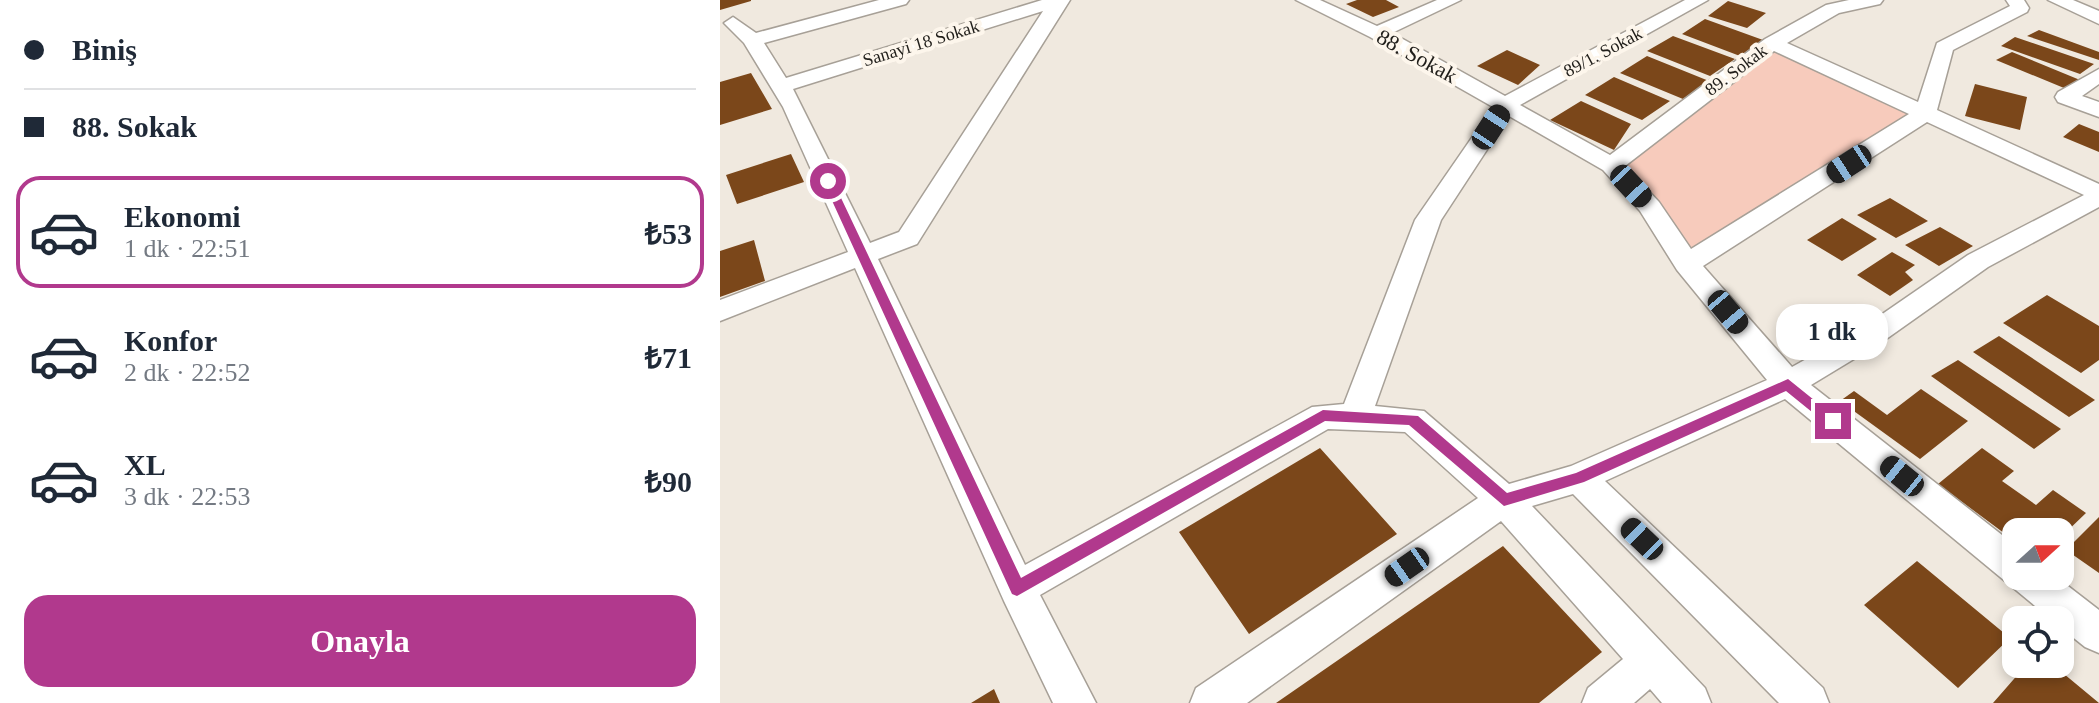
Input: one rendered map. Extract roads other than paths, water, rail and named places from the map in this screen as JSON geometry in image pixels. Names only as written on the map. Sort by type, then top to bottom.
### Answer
[{"type":"street","points":[[801,7],[828,0]]},
{"type":"street","points":[[900,0],[741,26],[781,86],[1017,589],[1075,703]]},
{"type":"street","points":[[720,311],[908,238],[1060,0]]},
{"type":"street","name":"Sanayi 18 Sokak","points":[[781,86],[1060,0]]},
{"type":"street","name":"88. Sokak","points":[[1305,0],[1377,33],[1419,60],[1506,104],[1611,165],[1650,207],[1687,264],[1788,384],[2002,557]]},
{"type":"street","points":[[1377,33],[1452,0]]},
{"type":"street","name":"89/1. Sokak","points":[[1506,104],[1699,0]]},
{"type":"street","name":"89. Sokak","points":[[1611,165],[1772,43],[1833,9],[1874,0]]},
{"type":"street","points":[[1687,264],[1925,114],[1944,47],[2020,8],[2015,0]]},
{"type":"street","points":[[2057,0],[2099,18]]},
{"type":"street","points":[[1772,43],[2099,195]]},
{"type":"street","points":[[2099,75],[2066,97],[2099,110]]},
{"type":"street","points":[[1355,417],[1428,220],[1506,104]]},
{"type":"street","points":[[1211,703],[1504,500],[1579,478],[1788,384],[1872,335],[1978,261],[2099,195]]},
{"type":"street","points":[[1017,589],[1323,416],[1413,420],[1504,500],[1690,703]]},
{"type":"street","points":[[1579,478],[1808,703]]},
{"type":"street","points":[[2044,590],[2099,634]]},
{"type":"street","points":[[1603,703],[1651,661]]}]
